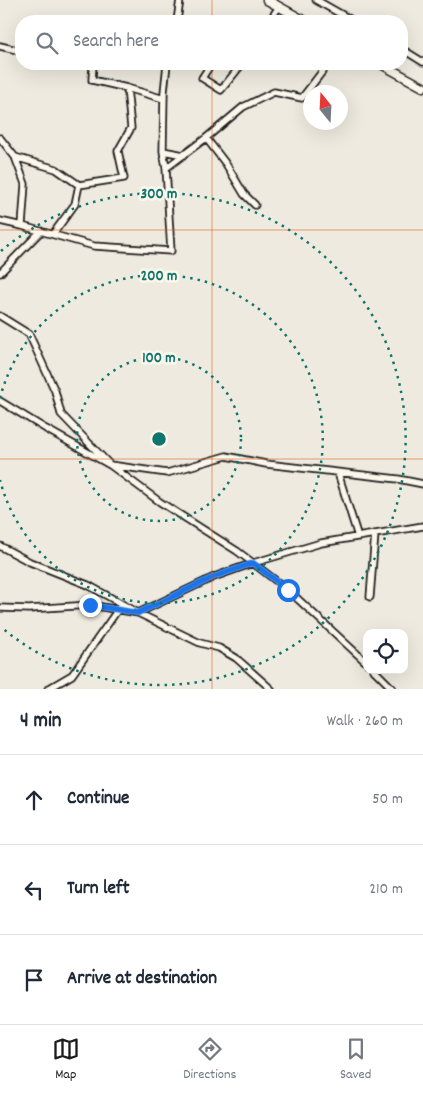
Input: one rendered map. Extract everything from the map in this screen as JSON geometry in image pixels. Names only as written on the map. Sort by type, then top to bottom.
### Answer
[{"type":"main road","points":[[267,0],[295,15]]},
{"type":"main road","points":[[392,70],[423,87]]},
{"type":"street","points":[[178,15],[180,0]]},
{"type":"street","points":[[316,0],[342,15]]},
{"type":"street","points":[[273,15],[279,6]]},
{"type":"street","points":[[0,46],[15,50]]},
{"type":"street","points":[[408,53],[423,62]]},
{"type":"street","points":[[92,70],[92,80],[164,99]]},
{"type":"street","points":[[0,221],[94,246],[171,251],[166,168],[163,150],[166,70]]},
{"type":"street","points":[[207,70],[202,78],[221,90],[237,70]]},
{"type":"street","points":[[166,168],[243,107],[274,92],[302,98],[323,70]]},
{"type":"street","points":[[15,156],[56,169],[79,185],[124,178],[118,151],[131,128],[127,88]]},
{"type":"street","points":[[0,138],[15,156],[24,184],[22,226]]},
{"type":"street","points":[[206,138],[226,164],[244,194],[255,205]]},
{"type":"street","points":[[0,147],[8,147]]},
{"type":"street","points":[[163,150],[184,155]]},
{"type":"street","points":[[53,234],[75,204],[79,185]]},
{"type":"street","points":[[0,273],[41,231]]},
{"type":"street","points":[[0,316],[29,334],[55,390],[61,414],[110,465],[167,473],[226,456],[266,464],[398,479],[423,484]]},
{"type":"street","points":[[0,400],[46,429],[110,465],[160,502],[237,551],[303,603],[363,659]]},
{"type":"street","points":[[338,473],[358,537]]},
{"type":"street","points":[[138,613],[214,577],[253,563],[321,543],[423,526]]},
{"type":"street","points":[[370,597],[375,534]]},
{"type":"street","points":[[0,546],[30,562],[88,585],[120,607]]},
{"type":"street","points":[[0,608],[29,610],[90,605],[120,607],[138,613],[200,643],[219,648],[236,658],[271,689]]},
{"type":"street","points":[[48,689],[72,675],[120,607]]},
{"type":"street","points":[[378,674],[393,689]]},
{"type":"route","points":[[90,605],[138,613],[214,577],[253,563],[288,590]]}]
